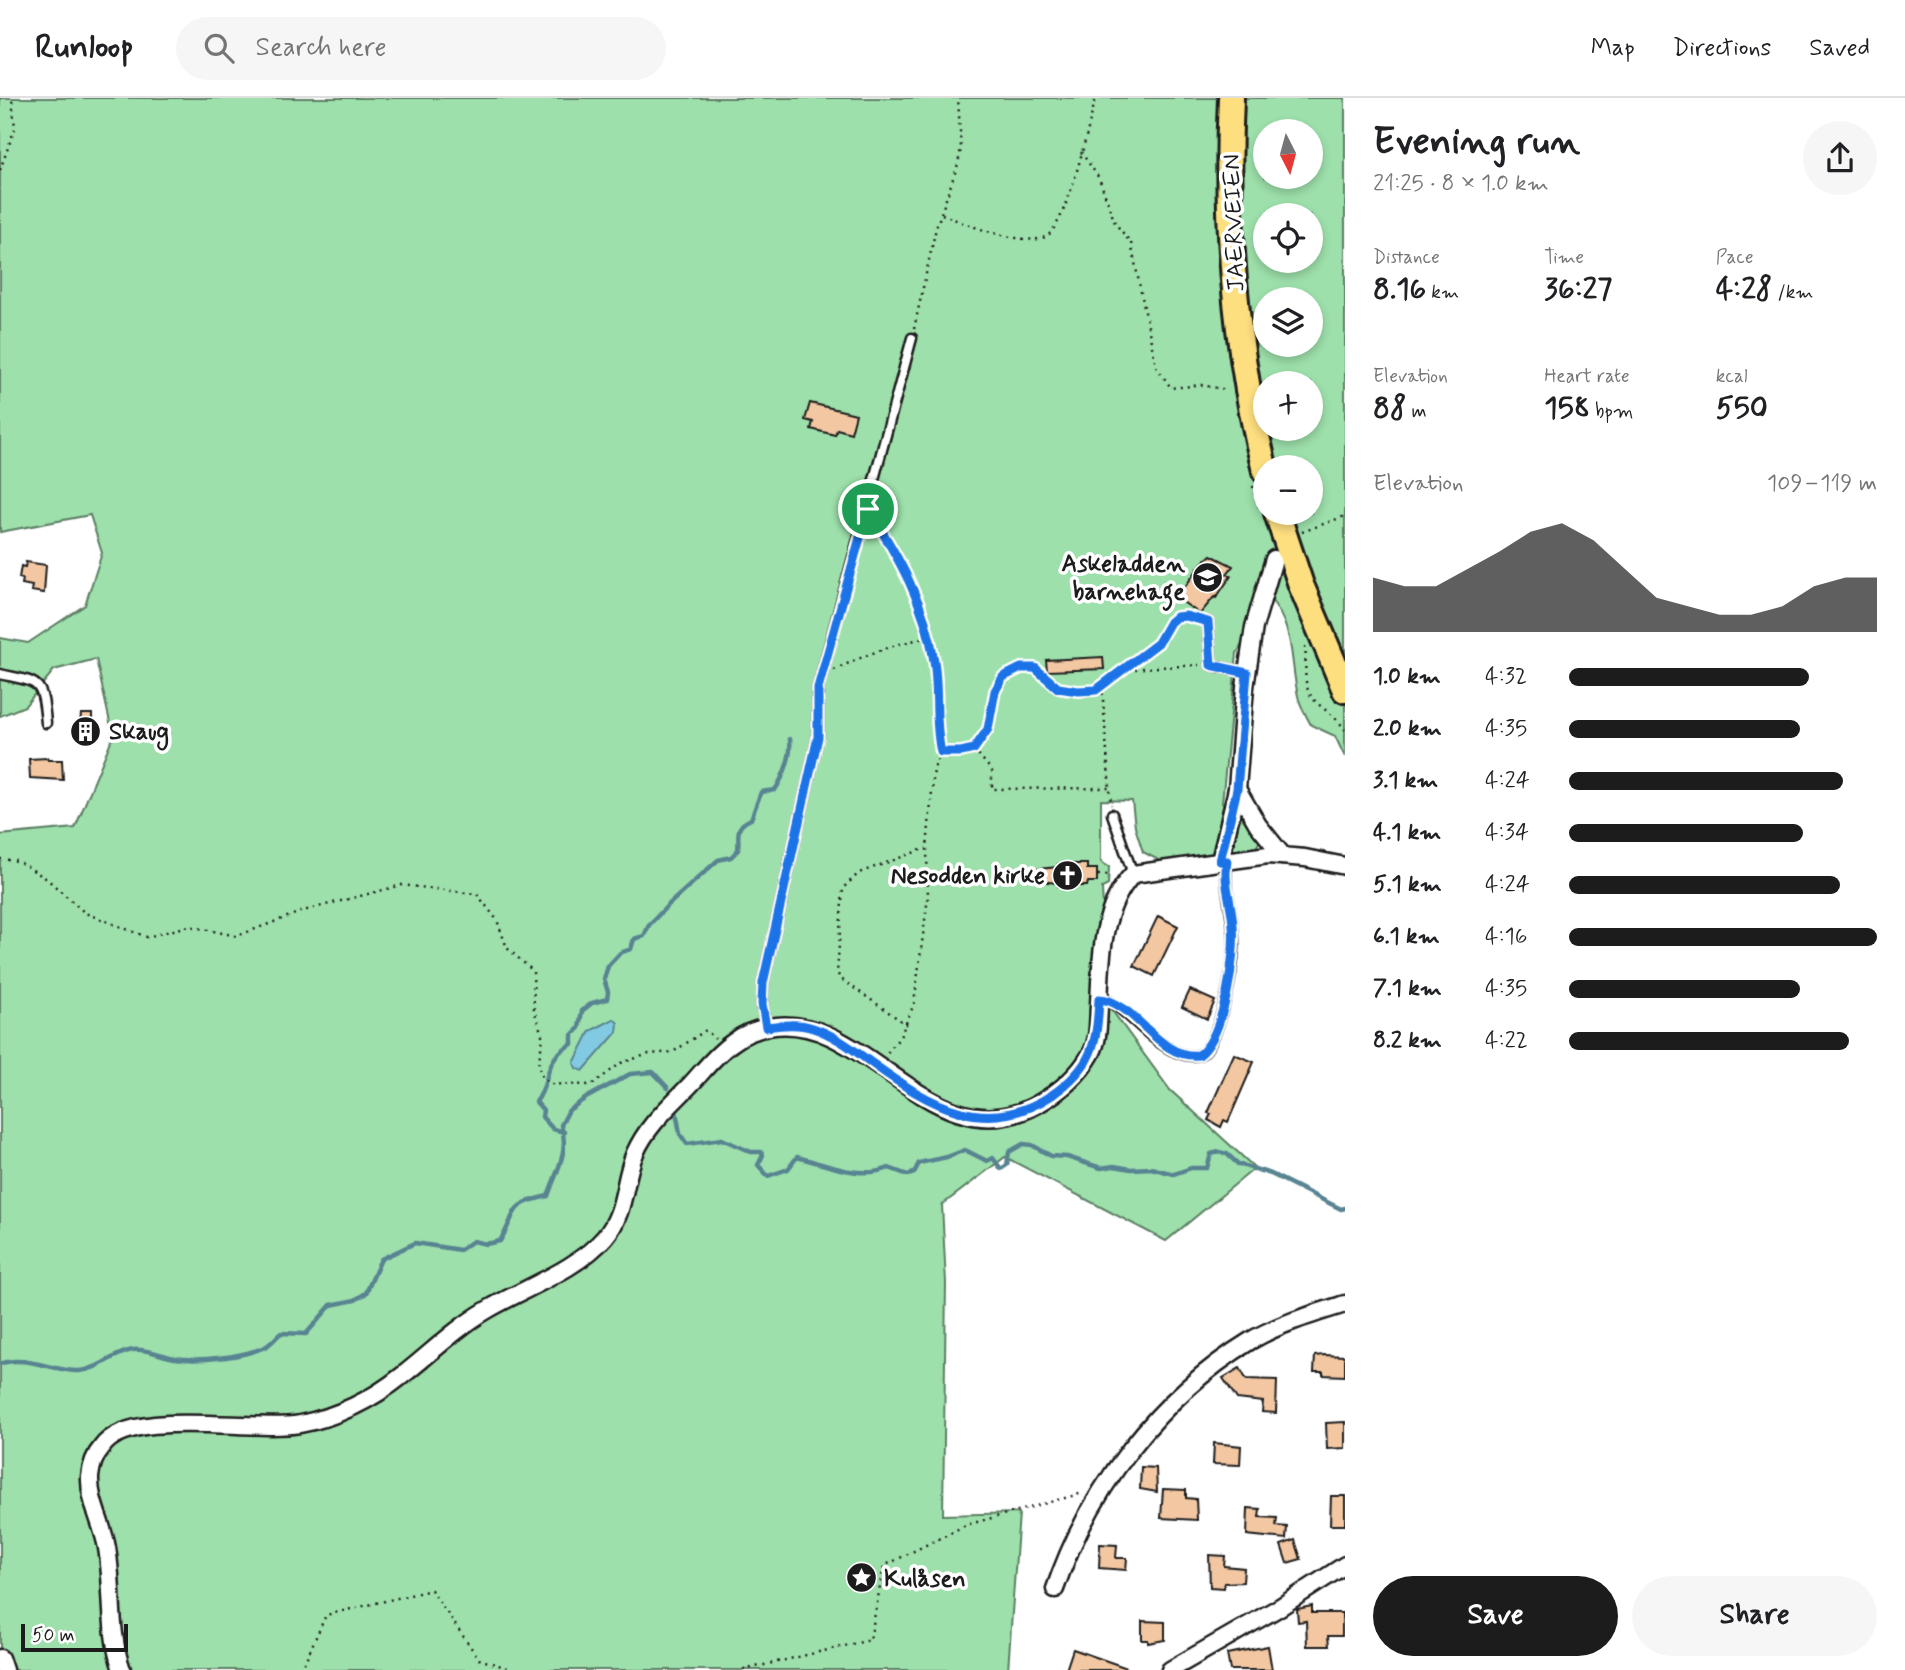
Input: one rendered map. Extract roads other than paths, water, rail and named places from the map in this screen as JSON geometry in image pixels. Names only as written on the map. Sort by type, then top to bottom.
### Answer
[{"type":"main road","name":"JAERVEIEN","points":[[1231,98],[1229,213],[1235,303],[1262,455]]},
{"type":"main road","points":[[1278,525],[1280,549],[1345,690]]},
{"type":"street","points":[[1223,861],[1237,789],[1247,673],[1254,627],[1280,549]]},
{"type":"street","points":[[1237,789],[1258,825],[1283,856]]},
{"type":"street","points":[[122,1670],[112,1629],[107,1549],[91,1489],[92,1464],[108,1440],[118,1432],[135,1427],[208,1423],[271,1427],[304,1423],[347,1409],[383,1390],[475,1317],[573,1263],[600,1242],[616,1222],[632,1161],[657,1117],[724,1049],[744,1035],[766,1027],[801,1025],[816,1029],[845,1044],[911,1090],[964,1114],[995,1116],[1016,1113],[1036,1106],[1064,1087],[1093,1052],[1097,1035],[1100,963],[1109,916],[1122,886],[1133,874],[1223,861],[1283,856],[1345,866]]},
{"type":"street","points":[[1055,1589],[1067,1553],[1103,1487],[1122,1459],[1166,1410],[1196,1382],[1250,1342],[1274,1329],[1345,1304]]},
{"type":"street","points":[[1170,1670],[1280,1607],[1345,1565]]},
{"type":"street","points":[[0,1658],[4,1670]]},
{"type":"lane","points":[[766,1027],[762,1004],[763,983],[818,737],[818,688],[912,338]]},
{"type":"lane","points":[[1208,622],[1211,665],[1247,673]]},
{"type":"lane","points":[[0,674],[27,678],[34,682],[43,699],[46,723]]},
{"type":"lane","points":[[1112,814],[1133,874]]},
{"type":"lane","points":[[1099,999],[1119,1008],[1180,1054],[1193,1056],[1203,1052],[1212,1040],[1232,963],[1234,926],[1223,861]]},
{"type":"water","points":[[614,1019],[618,1023],[617,1032],[583,1071],[576,1068],[574,1063],[590,1031]]},
{"type":"waterway","points":[[564,1132],[553,1129],[542,1117],[543,1110],[536,1102],[556,1056],[572,1044],[572,1035],[579,1028],[582,1011],[592,1003],[607,999],[604,979],[608,966],[620,953],[631,949],[634,939],[644,936],[649,925],[667,906],[718,860],[731,857],[738,850],[738,832],[742,825],[751,819],[761,792],[775,790],[781,778],[789,758],[790,739]]},
{"type":"waterway","points":[[0,1364],[19,1361],[79,1371],[93,1368],[119,1354],[138,1350],[185,1359],[220,1358],[265,1347],[281,1333],[306,1334],[331,1305],[355,1300],[366,1293],[381,1259],[415,1243],[460,1250],[473,1241],[486,1244],[500,1241],[519,1206],[548,1196],[563,1153],[561,1125],[569,1110],[586,1098],[630,1074],[653,1072],[668,1088]]},
{"type":"waterway","points":[[676,1111],[680,1134],[687,1144],[722,1139],[751,1152],[761,1152],[763,1155],[758,1165],[768,1176],[788,1169],[797,1157],[855,1172],[889,1168],[908,1175],[914,1173],[919,1163],[965,1150],[987,1161],[993,1158],[1001,1169],[1007,1165],[1009,1152],[1023,1144],[1032,1145],[1051,1156],[1067,1157],[1101,1168],[1151,1168],[1174,1174],[1191,1168],[1207,1168],[1211,1154],[1219,1152],[1227,1154],[1238,1164],[1271,1174],[1341,1209],[1345,1208]]},
{"type":"place","name":"Askeladden barnehage","points":[[1208,577]]},
{"type":"place","name":"Skaug","points":[[86,731]]},
{"type":"place","name":"Nesodden kirke","points":[[1068,875]]},
{"type":"place","name":"Kulåsen","points":[[861,1578]]}]
